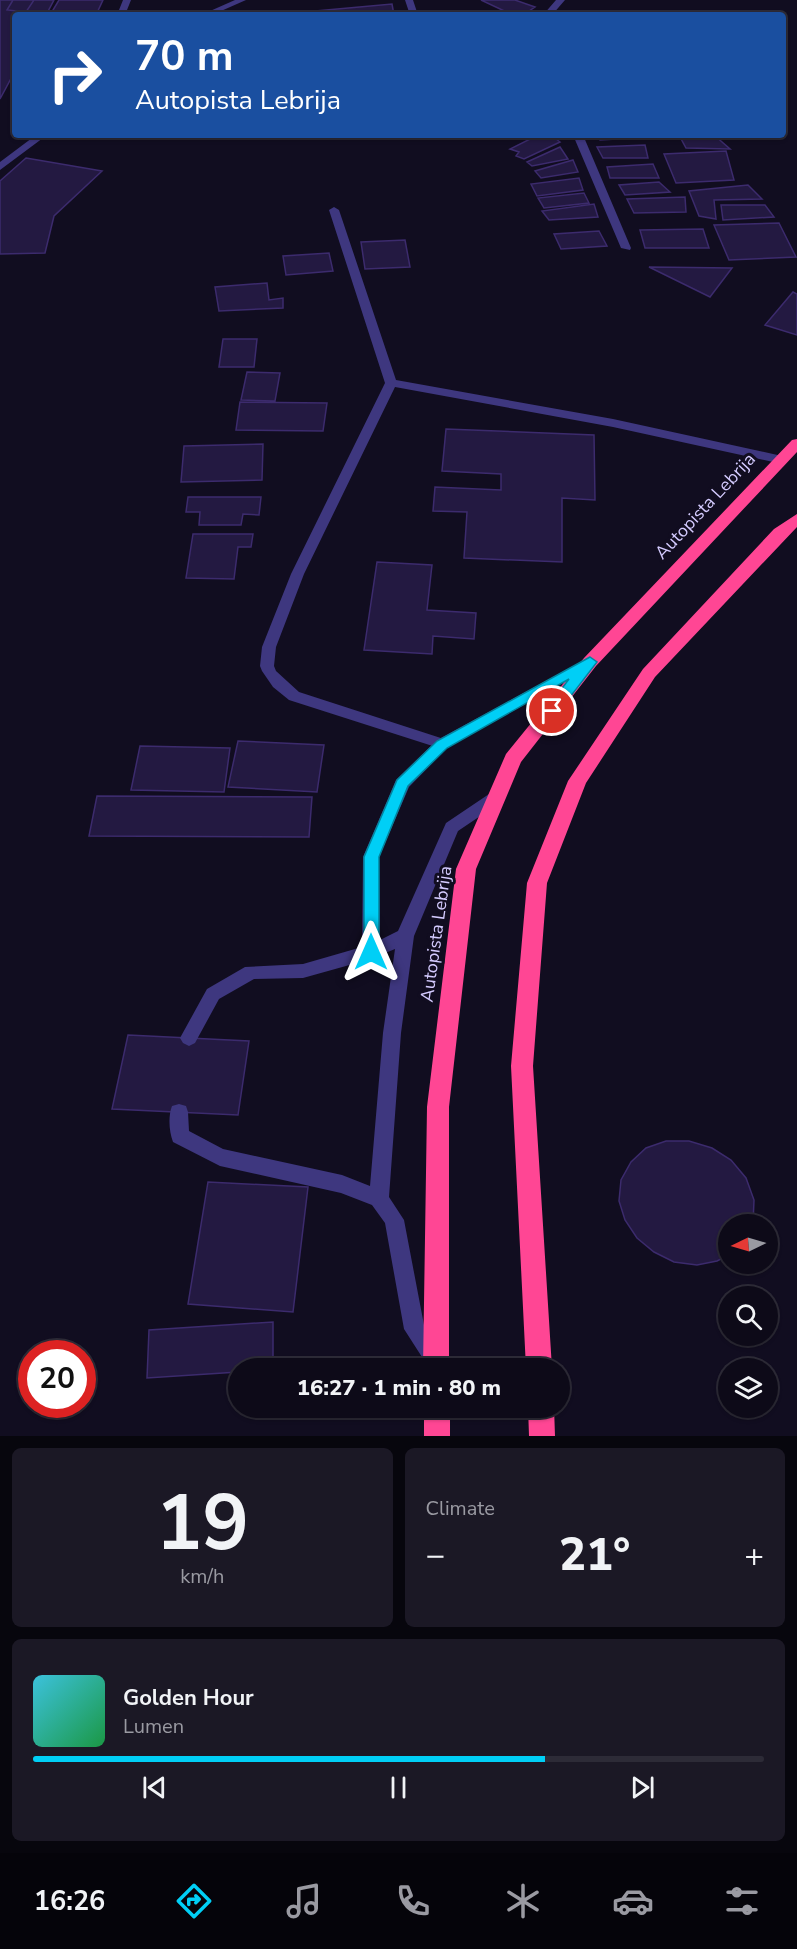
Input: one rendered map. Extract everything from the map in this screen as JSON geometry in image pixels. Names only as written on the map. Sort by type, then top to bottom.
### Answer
[{"type":"highway","name":"Autopista Lebrija","points":[[436,1358],[438,1107],[466,869],[513,759],[590,662],[797,443]]},
{"type":"highway","points":[[538,1358],[522,1066],[537,883],[577,781],[650,673],[780,533],[797,519]]},
{"type":"highway","points":[[437,1418],[437,1436]]},
{"type":"highway","points":[[541,1418],[542,1436]]},
{"type":"street","points":[[212,12],[242,0]]},
{"type":"street","points":[[550,12],[561,0]]},
{"type":"street","points":[[0,167],[38,138]]},
{"type":"street","points":[[579,138],[626,248]]},
{"type":"street","points":[[334,210],[391,383],[281,610],[267,654],[267,666],[282,688],[294,696],[442,744]]},
{"type":"street","points":[[391,383],[613,423],[782,460]]},
{"type":"street","points":[[371,952],[371,857],[402,784],[442,744],[590,662]]},
{"type":"street","points":[[379,1199],[392,1033],[405,936],[452,827],[498,796]]},
{"type":"street","points":[[189,1038],[213,994],[251,972],[303,971],[371,952],[405,936]]},
{"type":"street","points":[[179,1112],[180,1136],[220,1157],[342,1184],[379,1199],[394,1220],[414,1329],[432,1358]]},
{"type":"building","points":[[0,0],[54,0],[48,12],[12,12],[12,77],[0,99]]},
{"type":"building","points":[[13,0],[34,0],[26,12],[7,10]]},
{"type":"building","points":[[59,0],[103,0],[97,12],[52,12]]},
{"type":"building","points":[[481,0],[515,0],[535,7],[528,12],[507,12]]},
{"type":"building","points":[[392,4],[393,12],[305,12]]},
{"type":"building","points":[[532,138],[555,138],[560,142],[524,159],[516,156],[519,152],[510,149]]},
{"type":"building","points":[[599,138],[633,138],[600,140]]},
{"type":"building","points":[[681,138],[717,138],[730,149],[686,148]]},
{"type":"building","points":[[645,145],[648,158],[603,158],[597,147]]},
{"type":"building","points":[[560,147],[568,159],[532,166],[527,162]]},
{"type":"building","points":[[726,151],[734,180],[676,183],[664,154]]},
{"type":"building","points":[[26,158],[102,171],[54,216],[45,253],[0,254],[0,181]]},
{"type":"building","points":[[573,160],[578,172],[541,178],[535,171]]},
{"type":"building","points":[[653,164],[659,178],[610,178],[607,167]]},
{"type":"building","points":[[579,178],[583,190],[537,196],[531,184]]},
{"type":"building","points":[[659,182],[670,192],[625,195],[619,185]]},
{"type":"building","points":[[748,185],[762,199],[714,200],[716,219],[699,216],[689,191]]},
{"type":"building","points":[[584,193],[589,203],[544,208],[538,198]]},
{"type":"building","points":[[685,197],[686,212],[634,213],[627,199]]},
{"type":"building","points":[[594,204],[598,217],[549,220],[542,211]]},
{"type":"building","points":[[721,205],[765,205],[774,217],[723,220]]},
{"type":"building","points":[[779,223],[796,257],[729,260],[714,225]]},
{"type":"building","points":[[703,229],[709,248],[645,248],[640,230]]},
{"type":"building","points":[[599,231],[607,246],[561,249],[554,234]]},
{"type":"building","points":[[405,240],[410,267],[365,269],[361,242]]},
{"type":"building","points":[[329,253],[333,271],[286,275],[283,256]]},
{"type":"building","points":[[649,267],[732,268],[710,297]]},
{"type":"building","points":[[267,283],[269,300],[283,298],[283,308],[219,311],[215,287]]},
{"type":"building","points":[[793,292],[797,294],[797,335],[765,325]]},
{"type":"building","points":[[223,339],[257,339],[254,367],[219,367]]},
{"type":"building","points":[[247,372],[280,373],[275,401],[241,400]]},
{"type":"building","points":[[240,402],[327,403],[323,431],[236,430]]},
{"type":"building","points":[[446,429],[594,435],[595,500],[562,498],[562,562],[464,558],[467,512],[433,511],[435,487],[501,490],[501,474],[442,471]]},
{"type":"building","points":[[263,444],[262,480],[181,482],[184,446]]},
{"type":"building","points":[[188,497],[261,497],[259,515],[243,514],[241,525],[199,525],[200,512],[186,512]]},
{"type":"building","points":[[193,534],[253,534],[251,547],[238,547],[234,579],[186,578]]},
{"type":"building","points":[[377,562],[432,565],[427,610],[476,613],[474,639],[433,636],[432,654],[364,650]]},
{"type":"building","points":[[238,741],[324,745],[317,792],[228,787]]},
{"type":"building","points":[[140,746],[230,748],[224,792],[131,790]]},
{"type":"building","points":[[97,796],[312,797],[309,837],[89,836]]},
{"type":"building","points":[[128,1035],[249,1041],[238,1115],[112,1109]]},
{"type":"building","points":[[666,1141],[689,1141],[712,1148],[731,1160],[746,1178],[754,1200],[753,1214],[718,1214],[718,1260],[697,1265],[674,1262],[654,1252],[637,1238],[625,1220],[619,1201],[621,1180],[631,1162],[646,1148]]},
{"type":"building","points":[[208,1182],[308,1187],[293,1312],[188,1304]]},
{"type":"building","points":[[273,1322],[273,1358],[228,1358],[228,1373],[147,1378],[149,1330]]},
{"type":"route","points":[[371,952],[371,857],[402,784],[442,744],[590,662],[552,711]]}]
